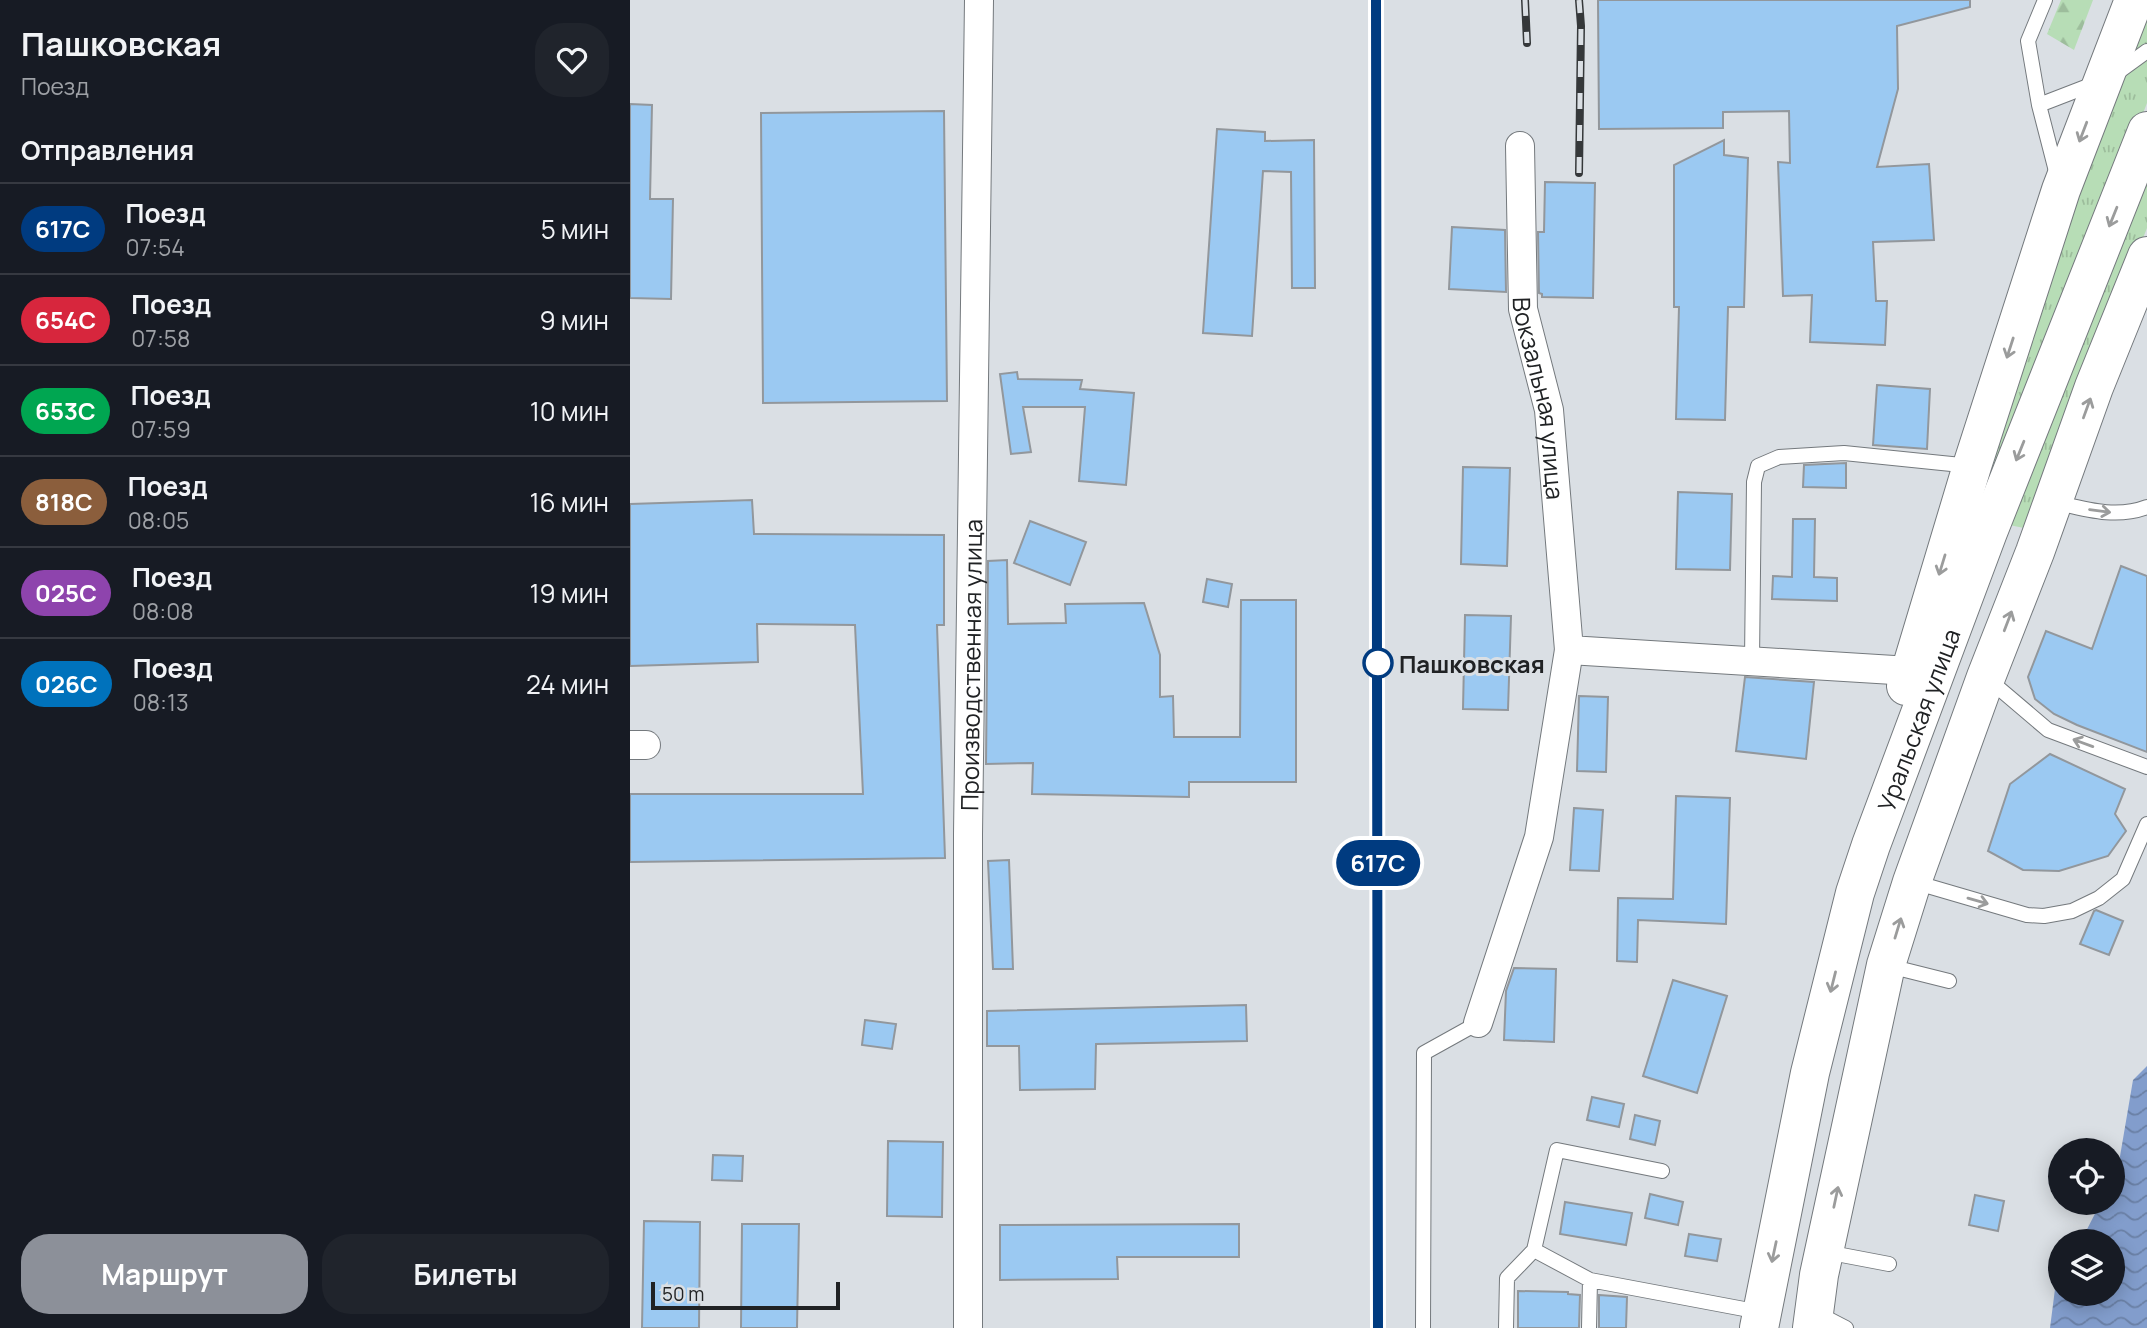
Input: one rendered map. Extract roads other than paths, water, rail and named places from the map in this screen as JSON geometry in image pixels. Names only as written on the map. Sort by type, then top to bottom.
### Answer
[{"type":"main road","points":[[1871,845],[1910,671],[1972,466],[2061,190],[2134,0]]},
{"type":"main road","name":"Уральская улица","points":[[1761,1320],[1811,1073],[1855,893],[1988,532],[2147,131]]},
{"type":"main road","name":"Уральская улица","points":[[1824,1323],[1824,1252],[1886,965],[1986,677],[2094,387],[2145,266]]},
{"type":"street","name":"Производственная улица","points":[[968,1328],[968,834],[979,0]]},
{"type":"street","name":"Вокзальная улица","points":[[1478,1023],[1539,837],[1569,650],[1549,410],[1524,309],[1520,146]]},
{"type":"street","points":[[1569,650],[1910,671]]},
{"type":"lane","points":[[2045,0],[2028,41],[2039,105],[2061,190]]},
{"type":"lane","points":[[2039,105],[2117,74],[2147,51]]},
{"type":"lane","points":[[1752,661],[1754,481],[1758,466],[1779,457],[1844,453],[1972,466]]},
{"type":"lane","points":[[2053,502],[2107,513],[2135,511],[2147,507]]},
{"type":"lane","points":[[1986,677],[2048,730],[2147,767]]},
{"type":"lane","points":[[1913,882],[2027,915],[2044,916],[2072,912],[2099,898],[2123,879],[2147,824]]},
{"type":"lane","points":[[1886,965],[1948,981]]},
{"type":"lane","points":[[1423,1328],[1424,1053],[1478,1023]]},
{"type":"lane","points":[[1506,1328],[1507,1278],[1534,1250],[1557,1150],[1662,1171]]},
{"type":"lane","points":[[1534,1250],[1590,1280],[1761,1320]]},
{"type":"lane","points":[[1824,1252],[1889,1264]]},
{"type":"lane","points":[[1589,1328],[1590,1280]]},
{"type":"water","points":[[2147,1066],[2147,1328],[2050,1328],[2053,1306],[2125,1306],[2125,1229],[2087,1229],[2094,1215],[2125,1215],[2123,1138],[2133,1080]]},
{"type":"railway","points":[[1376,0],[1378,1328]]},
{"type":"railway","points":[[1525,0],[1527,43]]},
{"type":"railway","points":[[1579,0],[1579,173]]},
{"type":"train","name":"617C","points":[[1376,0],[1378,1328]]},
{"type":"place","name":"Пашковская","points":[[1378,663]]}]
